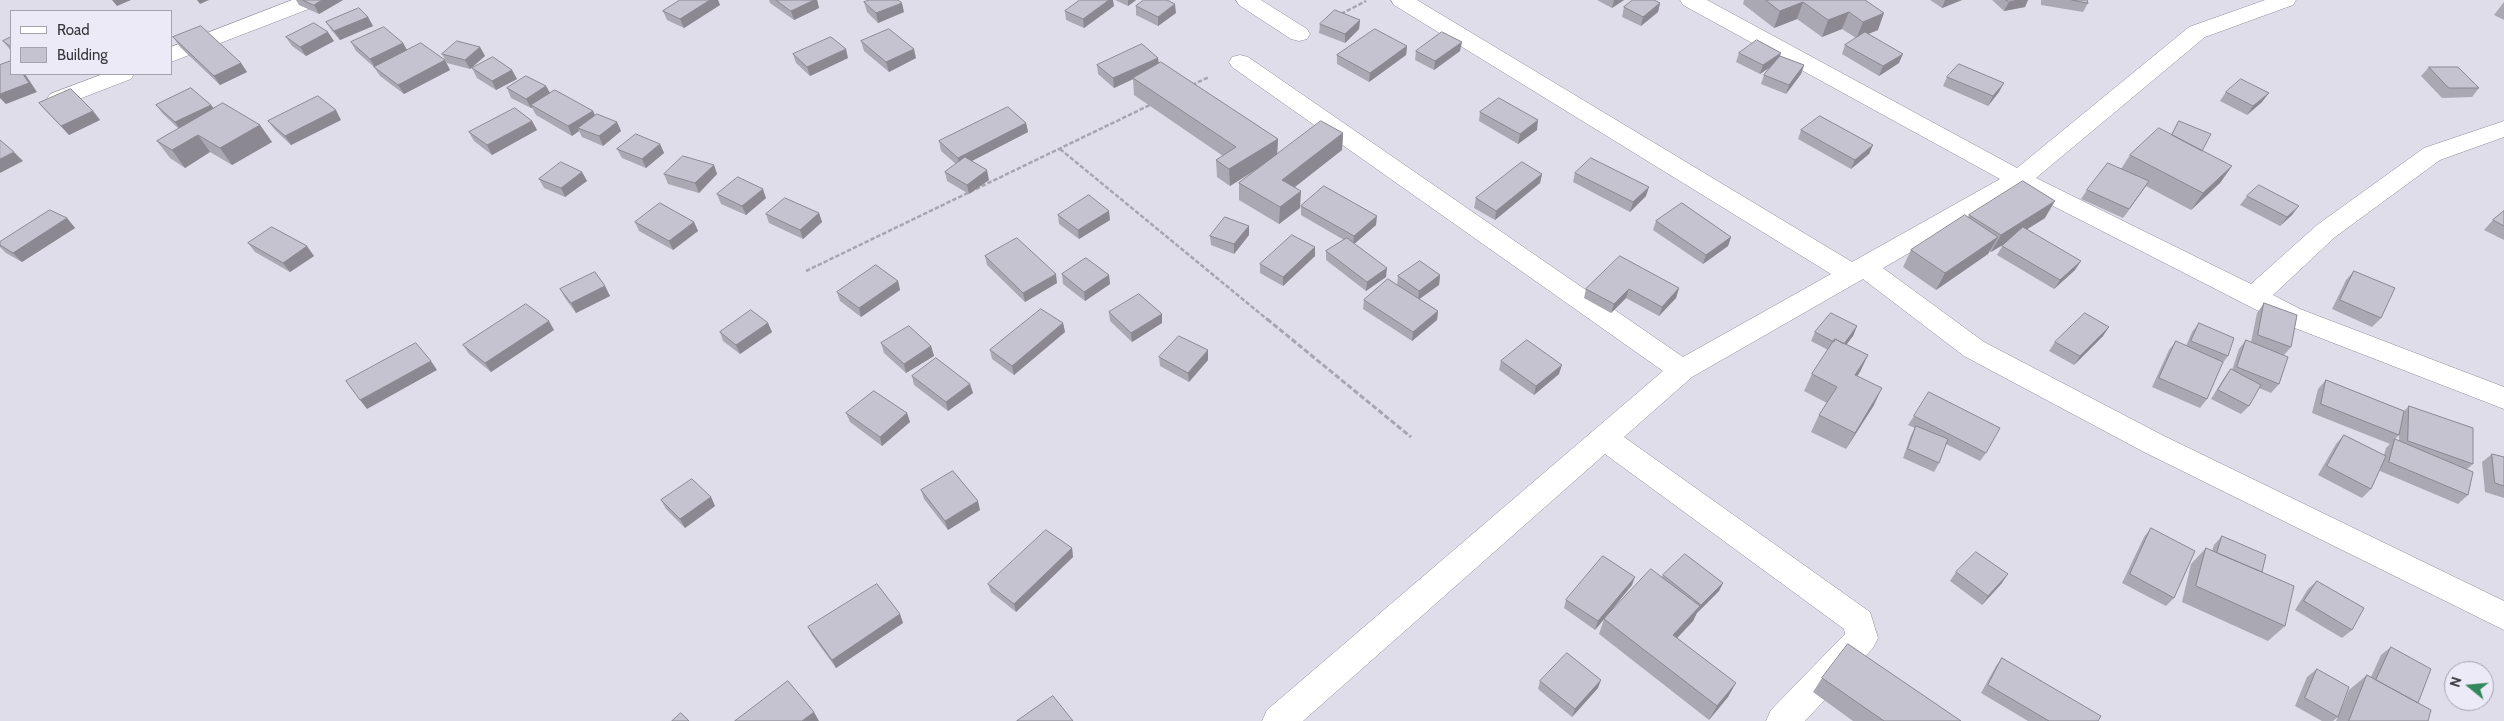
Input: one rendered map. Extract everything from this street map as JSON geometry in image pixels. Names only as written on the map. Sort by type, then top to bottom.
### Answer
[{"type":"street","points":[[172,55],[311,0]]},
{"type":"street","points":[[1248,0],[1299,34]]},
{"type":"street","points":[[1402,0],[1858,270],[1974,349],[2154,444],[2504,616]]},
{"type":"street","points":[[1691,0],[2019,178],[2291,316],[2504,398]]},
{"type":"street","points":[[1279,721],[1682,370],[2019,178],[2197,32],[2286,0]]},
{"type":"street","points":[[1240,62],[1682,370]]},
{"type":"street","points":[[58,99],[120,75]]},
{"type":"street","points":[[2254,297],[2326,231],[2432,154],[2504,129]]},
{"type":"street","points":[[1603,437],[1859,622],[1862,638],[1783,721]]},
{"type":"path","points":[[1299,34],[1369,0]]},
{"type":"path","points":[[1186,88],[1240,62]]},
{"type":"path","points":[[806,271],[1159,101]]},
{"type":"path","points":[[1060,149],[1411,437]]},
{"type":"building","points":[[303,0],[322,0],[314,5]]},
{"type":"building","points":[[680,0],[710,0],[680,19],[663,11]]},
{"type":"building","points":[[776,0],[814,0],[791,11]]},
{"type":"building","points":[[870,0],[898,0],[902,3],[876,13],[864,2]]},
{"type":"building","points":[[1080,0],[1109,0],[1083,19],[1065,11]]},
{"type":"building","points":[[1144,0],[1167,0],[1175,4],[1158,17],[1136,6]]},
{"type":"building","points":[[1633,0],[1654,0],[1660,3],[1643,17],[1624,7]]},
{"type":"building","points":[[1766,0],[1865,0],[1884,13],[1863,22],[1849,12],[1828,20],[1803,2],[1780,11]]},
{"type":"building","points":[[2072,0],[2087,0],[2088,3]]},
{"type":"building","points":[[359,8],[368,17],[334,31],[326,22]]},
{"type":"building","points":[[1335,10],[1360,20],[1345,34],[1320,24]]},
{"type":"building","points":[[314,23],[328,32],[300,47],[286,37]]},
{"type":"building","points":[[201,26],[241,63],[214,76],[173,37]]},
{"type":"building","points":[[384,27],[403,43],[370,59],[351,42]]},
{"type":"building","points":[[889,29],[914,49],[886,62],[861,41]]},
{"type":"building","points":[[1375,29],[1407,46],[1370,73],[1337,55]]},
{"type":"building","points":[[1442,32],[1462,42],[1435,61],[1416,51]]},
{"type":"building","points":[[1865,32],[1903,54],[1883,66],[1845,45]]},
{"type":"building","points":[[831,37],[846,49],[807,67],[793,54]]},
{"type":"building","points":[[10,38],[10,46],[3,41]]},
{"type":"building","points":[[1757,40],[1781,53],[1763,65],[1739,53]]},
{"type":"building","points":[[457,41],[480,47],[465,60],[442,54]]},
{"type":"building","points":[[421,43],[445,60],[398,85],[374,67]]},
{"type":"building","points":[[1142,44],[1158,58],[1113,78],[1097,65]]},
{"type":"building","points":[[1780,56],[1804,65],[1789,85],[1764,75]]},
{"type":"building","points":[[493,57],[512,70],[492,81],[472,68]]},
{"type":"building","points":[[10,61],[10,75],[24,75],[29,83],[0,94],[0,65]]},
{"type":"building","points":[[1161,62],[1278,139],[1229,169],[1216,160],[1236,147],[1133,78]]},
{"type":"building","points":[[1959,64],[2004,83],[1993,96],[1947,77]]},
{"type":"building","points":[[2429,67],[2458,67],[2479,88],[2449,88]]},
{"type":"building","points":[[526,76],[546,86],[526,99],[507,88]]},
{"type":"building","points":[[2241,79],[2269,93],[2253,106],[2226,92]]},
{"type":"building","points":[[191,88],[211,105],[175,122],[156,105]]},
{"type":"building","points":[[71,89],[93,111],[61,126],[39,103]]},
{"type":"building","points":[[555,90],[593,111],[568,126],[531,105]]},
{"type":"building","points":[[318,96],[336,110],[285,136],[268,121]]},
{"type":"building","points":[[1499,98],[1538,120],[1520,134],[1480,112]]},
{"type":"building","points":[[223,103],[260,125],[220,148],[198,135],[172,150],[157,141]]},
{"type":"building","points":[[1008,107],[1026,123],[958,158],[939,141]]},
{"type":"building","points":[[515,108],[532,121],[487,145],[469,132]]},
{"type":"building","points":[[597,114],[617,122],[599,136],[578,128]]},
{"type":"building","points":[[1820,116],[1873,145],[1855,160],[1801,130]]},
{"type":"building","points":[[1321,121],[1343,133],[1282,180],[1301,191],[1280,207],[1239,183]]},
{"type":"building","points":[[2179,121],[2211,134],[2202,151],[2172,135]]},
{"type":"building","points":[[2159,128],[2232,166],[2203,193],[2130,155]]},
{"type":"building","points":[[636,134],[660,144],[642,159],[617,149]]},
{"type":"building","points":[[0,140],[14,152],[0,159]]},
{"type":"building","points":[[683,156],[714,165],[695,183],[664,174]]},
{"type":"building","points":[[965,157],[987,170],[967,185],[945,172]]},
{"type":"building","points":[[1591,158],[1649,187],[1633,202],[1575,173]]},
{"type":"building","points":[[561,162],[582,172],[561,188],[539,179]]},
{"type":"building","points":[[1522,162],[1542,174],[1496,211],[1476,198]]},
{"type":"building","points":[[2108,163],[2149,181],[2129,209],[2087,190]]},
{"type":"building","points":[[738,177],[763,189],[742,206],[717,194]]},
{"type":"building","points":[[2023,181],[2055,201],[2001,235],[1969,215]]},
{"type":"building","points":[[2259,185],[2299,206],[2287,217],[2247,196]]},
{"type":"building","points":[[1324,186],[1377,216],[1354,236],[1301,206]]},
{"type":"building","points":[[1089,195],[1109,211],[1078,230],[1058,215]]},
{"type":"building","points":[[785,198],[819,213],[800,230],[766,214]]},
{"type":"building","points":[[660,203],[694,222],[669,241],[635,222]]},
{"type":"building","points":[[1682,203],[1731,237],[1706,255],[1656,221]]},
{"type":"building","points":[[50,210],[67,218],[13,253],[0,245],[0,242]]},
{"type":"building","points":[[2504,211],[2504,226],[2493,220]]},
{"type":"building","points":[[1965,215],[1998,237],[1945,273],[1911,250]]},
{"type":"building","points":[[1225,217],[1249,226],[1234,244],[1210,236]]},
{"type":"building","points":[[272,227],[307,246],[283,263],[248,243]]},
{"type":"building","points":[[2023,227],[2081,261],[2060,280],[2002,246]]},
{"type":"building","points":[[1292,235],[1315,247],[1283,277],[1260,264]]},
{"type":"building","points":[[1017,238],[1056,274],[1023,293],[985,256]]},
{"type":"building","points":[[1347,238],[1387,268],[1367,282],[1326,251]]},
{"type":"building","points":[[1620,256],[1679,288],[1662,307],[1629,289],[1614,304],[1586,289]]},
{"type":"building","points":[[1086,258],[1109,275],[1084,292],[1062,274]]},
{"type":"building","points":[[1420,261],[1440,275],[1419,291],[1398,276]]},
{"type":"building","points":[[876,265],[898,281],[859,308],[837,292]]},
{"type":"building","points":[[2354,271],[2395,288],[2381,318],[2340,300]]},
{"type":"building","points":[[595,272],[605,286],[571,303],[560,289]]},
{"type":"building","points":[[1388,279],[1438,311],[1413,332],[1364,300]]},
{"type":"building","points":[[1139,294],[1162,314],[1131,333],[1109,312]]},
{"type":"building","points":[[2264,303],[2297,315],[2291,347],[2258,335]]},
{"type":"building","points":[[526,304],[549,321],[485,363],[463,345]]},
{"type":"building","points":[[1041,309],[1063,323],[1012,366],[990,350]]},
{"type":"building","points":[[751,310],[768,323],[736,345],[720,332]]},
{"type":"building","points":[[1831,313],[1857,326],[1844,344],[1835,339],[1834,342],[1815,332]]},
{"type":"building","points":[[2085,313],[2109,327],[2080,356],[2055,342]]},
{"type":"building","points":[[2199,323],[2234,338],[2228,356],[2191,341]]},
{"type":"building","points":[[909,326],[931,346],[904,364],[881,343]]},
{"type":"building","points":[[1179,336],[1208,350],[1188,373],[1159,357]]},
{"type":"building","points":[[1835,339],[1868,355],[1855,375],[1882,388],[1855,433],[1819,415],[1837,387],[1812,374]]},
{"type":"building","points":[[1527,340],[1562,365],[1536,386],[1501,361]]},
{"type":"building","points":[[2246,340],[2288,357],[2279,384],[2237,367]]},
{"type":"building","points":[[2176,341],[2223,362],[2207,399],[2159,378]]},
{"type":"building","points":[[416,343],[431,361],[360,400],[346,381]]},
{"type":"building","points":[[936,358],[970,384],[946,402],[912,376]]},
{"type":"building","points":[[2231,369],[2261,385],[2249,406],[2218,390]]},
{"type":"building","points":[[2326,380],[2404,411],[2399,435],[2321,404]]},
{"type":"building","points":[[874,391],[907,413],[880,437],[846,413]]},
{"type":"building","points":[[1929,392],[2000,428],[1986,453],[1914,416]]},
{"type":"building","points":[[2409,406],[2473,428],[2473,464],[2408,441]]},
{"type":"building","points":[[1916,426],[1948,439],[1939,463],[1908,449]]},
{"type":"building","points":[[2344,435],[2386,456],[2371,489],[2327,466]]},
{"type":"building","points":[[2395,439],[2473,472],[2468,495],[2389,462]]},
{"type":"building","points":[[2492,454],[2504,457],[2504,486],[2495,483]]},
{"type":"building","points":[[953,471],[978,501],[945,521],[921,490]]},
{"type":"building","points":[[692,479],[711,497],[680,519],[661,500]]},
{"type":"building","points":[[2151,528],[2195,551],[2174,598],[2130,574]]},
{"type":"building","points":[[1046,530],[1072,548],[1014,604],[988,584]]},
{"type":"building","points":[[2222,536],[2266,555],[2262,572],[2217,553]]},
{"type":"building","points":[[2206,548],[2294,586],[2285,626],[2196,586]]},
{"type":"building","points":[[1976,552],[2008,574],[1988,596],[1956,572]]},
{"type":"building","points":[[1685,554],[1723,583],[1701,605],[1663,575]]},
{"type":"building","points":[[1603,556],[1635,577],[1598,621],[1566,600]]},
{"type":"building","points":[[1651,569],[1700,606],[1673,635],[1736,683],[1717,706],[1604,619]]},
{"type":"building","points":[[2317,581],[2364,608],[2352,630],[2304,601]]},
{"type":"building","points":[[877,584],[900,614],[832,660],[808,627]]},
{"type":"building","points":[[1848,644],[1961,721],[1884,721],[1822,678]]},
{"type":"building","points":[[2391,647],[2431,669],[2418,703],[2376,680]]},
{"type":"building","points":[[1567,653],[1601,680],[1575,709],[1540,681]]},
{"type":"building","points":[[2002,658],[2101,716],[2098,721],[2049,721],[1988,685]]},
{"type":"building","points":[[2317,669],[2349,687],[2338,717],[2305,698]]},
{"type":"building","points":[[2367,675],[2431,710],[2428,721],[2349,721]]},
{"type":"building","points":[[788,681],[814,712],[802,721],[735,721]]},
{"type":"building","points":[[1053,696],[1073,721],[1017,721]]},
{"type":"building","points":[[681,713],[689,721],[672,721]]}]
